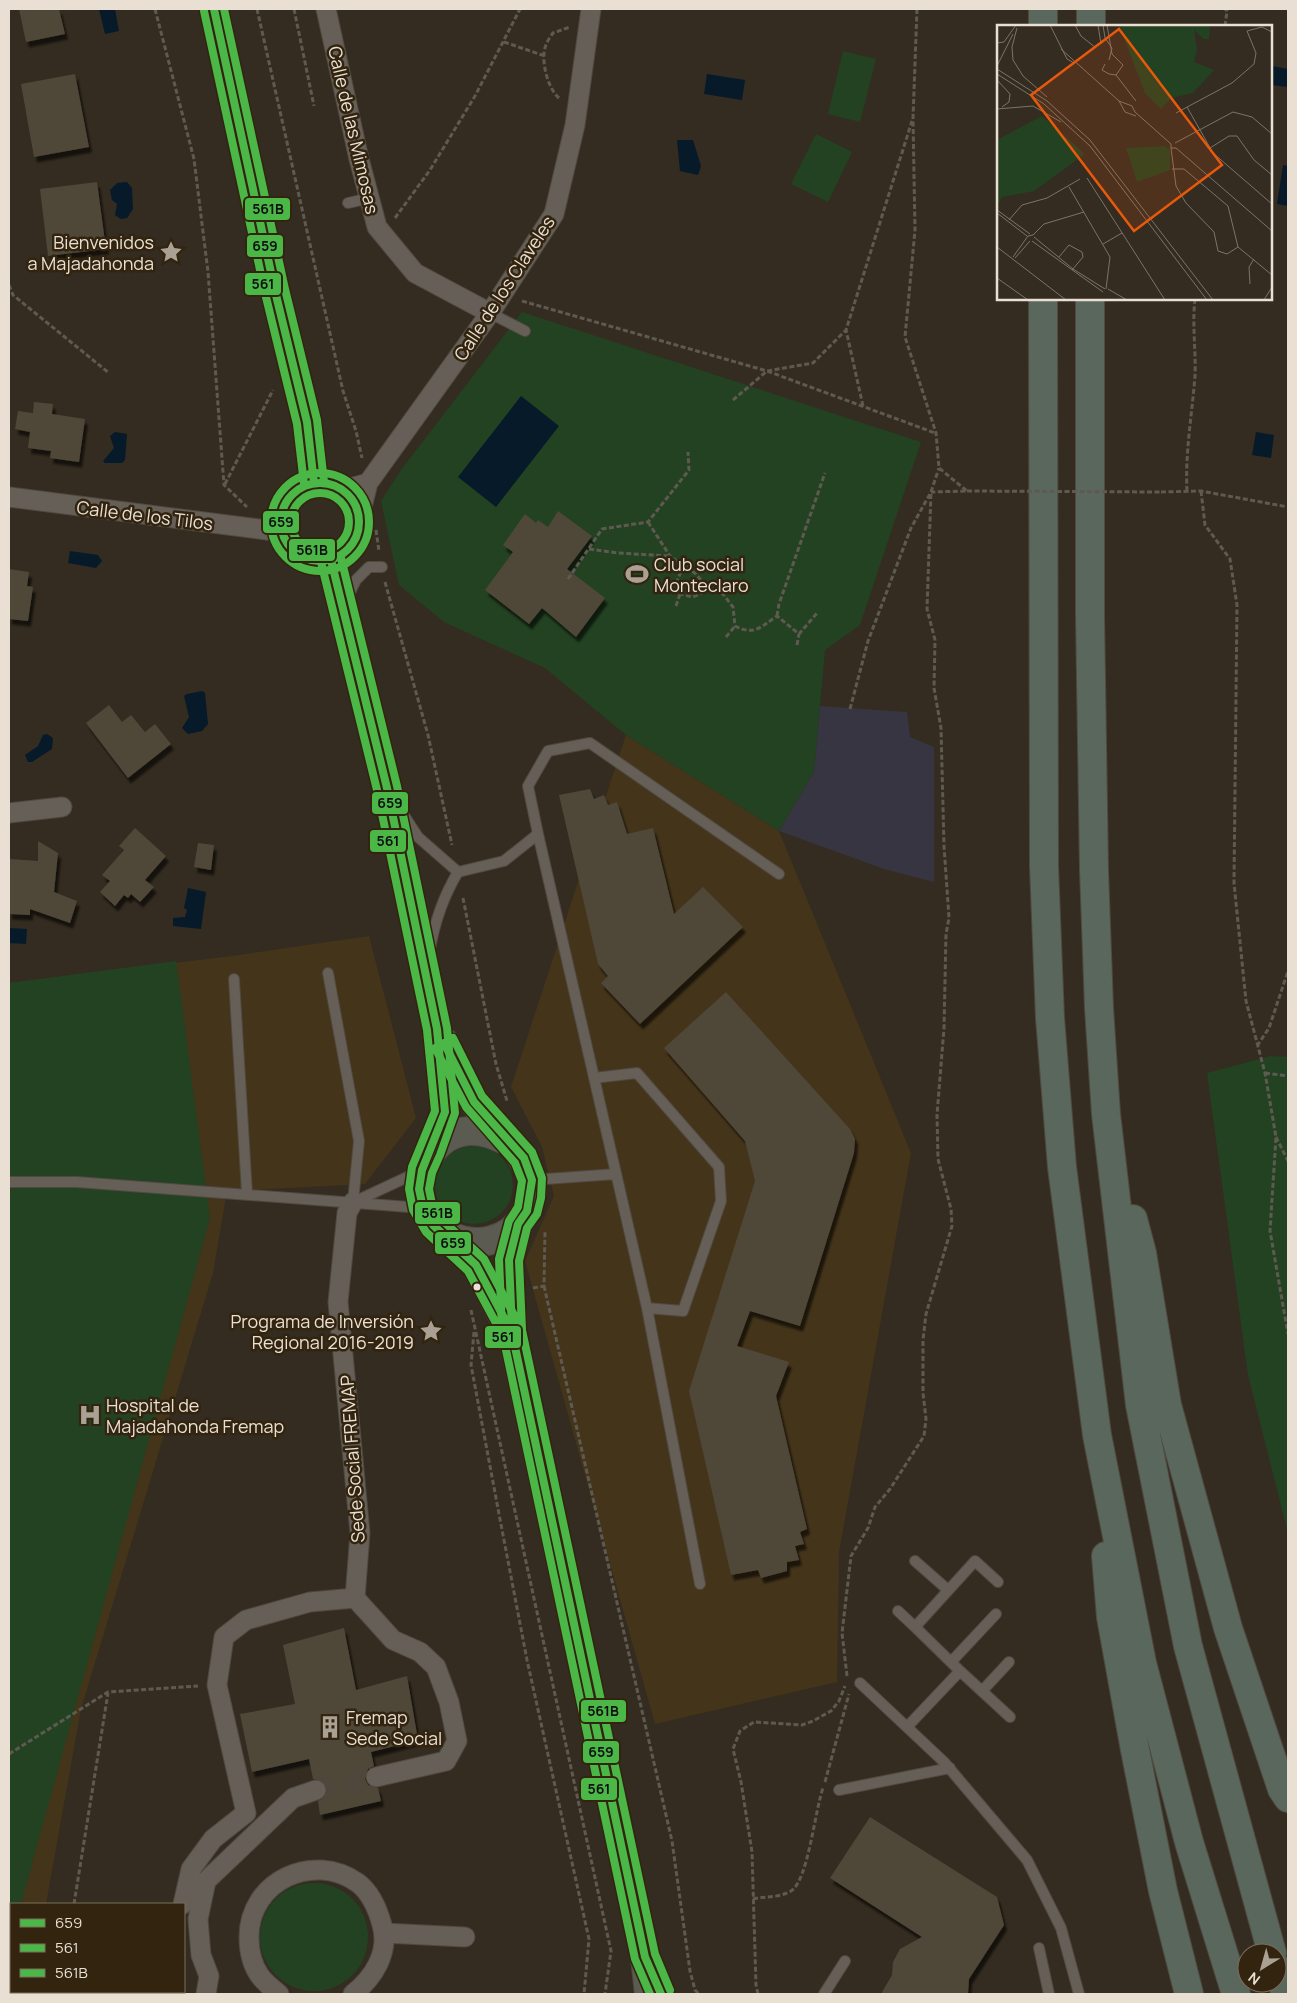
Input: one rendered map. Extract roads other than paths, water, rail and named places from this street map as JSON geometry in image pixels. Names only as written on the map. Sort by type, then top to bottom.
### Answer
[{"type":"highway","points":[[1043,9],[1043,25]]},
{"type":"highway","points":[[1091,9],[1091,25]]},
{"type":"highway","points":[[1043,300],[1044,866],[1050,1008],[1062,1168],[1097,1435],[1110,1617],[1163,1891],[1189,1994]]},
{"type":"highway","points":[[1090,300],[1090,615],[1094,870],[1106,1114],[1140,1405],[1188,1646],[1269,1943]]},
{"type":"highway","points":[[1106,1114],[1142,1253],[1167,1405],[1228,1628],[1282,1789],[1288,1798]]},
{"type":"highway","points":[[1097,1435],[1142,1663],[1189,1842],[1236,1994]]},
{"type":"street","points":[[214,9],[307,422],[314,484]]},
{"type":"street","name":"Calle de las Mimosas","points":[[326,9],[377,227],[415,274],[490,313]]},
{"type":"street","name":"Calle de los Claveles","points":[[356,486],[490,313],[554,214],[576,113],[590,18]]},
{"type":"street","points":[[314,484],[356,486],[355,505],[359,519],[358,532],[353,544],[343,554],[331,560],[319,562],[300,556],[286,544],[280,519],[288,500],[302,487],[314,484]]},
{"type":"street","name":"Calle de los Tilos","points":[[9,497],[282,532]]},
{"type":"street","points":[[331,560],[387,788],[437,1029],[445,1112],[419,1189],[423,1208],[433,1225],[476,1265],[512,1333]]},
{"type":"street","points":[[9,813],[62,807]]},
{"type":"street","points":[[437,1029],[474,1102],[524,1158],[532,1180],[532,1196],[527,1211],[518,1224],[504,1236],[486,1243],[466,1243],[448,1237]]},
{"type":"street","points":[[427,1161],[448,1138],[468,1131],[490,1133],[509,1142]]},
{"type":"street","name":"Sede Social FREMAP","points":[[353,1202],[347,1212],[338,1302],[360,1533],[354,1598]]},
{"type":"street","points":[[518,1224],[509,1260],[512,1333],[645,1957],[649,1994]]},
{"type":"street","points":[[246,1813],[217,1685],[224,1637],[246,1620],[310,1602],[354,1598],[394,1640],[420,1652],[436,1667],[449,1702],[457,1740],[446,1761],[376,1777]]},
{"type":"street","points":[[183,1903],[191,1869],[213,1839],[246,1813],[316,1790]]},
{"type":"street","points":[[206,1994],[209,1976],[201,1955],[198,1919],[206,1881],[293,1798]]},
{"type":"street","points":[[279,1994],[260,1976],[249,1951],[249,1923],[260,1897],[280,1878],[306,1869],[334,1871],[359,1884],[376,1906],[384,1932],[383,1950],[377,1967],[367,1982],[353,1994]]},
{"type":"street","points":[[384,1932],[465,1937]]},
{"type":"street","points":[[645,1957],[661,1994]]},
{"type":"lane","points":[[348,203],[370,198]]},
{"type":"lane","points":[[490,313],[525,331]]},
{"type":"lane","points":[[347,624],[347,594],[356,580],[369,567],[382,566]]},
{"type":"lane","points":[[700,1584],[647,1308],[528,786],[548,751],[590,743],[779,874]]},
{"type":"lane","points":[[387,788],[418,837],[458,872]]},
{"type":"lane","points":[[426,974],[435,919],[444,895],[458,872],[504,861],[538,834]]},
{"type":"lane","points":[[328,973],[359,1141],[353,1202]]},
{"type":"lane","points":[[234,979],[247,1193]]},
{"type":"lane","points":[[594,1078],[637,1073],[719,1167],[721,1201],[683,1311],[647,1308]]},
{"type":"lane","points":[[353,1202],[427,1161]]},
{"type":"lane","points":[[532,1180],[616,1174]]},
{"type":"lane","points":[[9,1182],[77,1182],[247,1193],[423,1208]]},
{"type":"lane","points":[[915,1561],[948,1590]]},
{"type":"lane","points":[[915,1627],[975,1561],[998,1582]]},
{"type":"lane","points":[[898,1611],[1010,1717]]},
{"type":"lane","points":[[951,1662],[996,1614]]},
{"type":"lane","points":[[982,1691],[1009,1662]]},
{"type":"lane","points":[[907,1727],[960,1671]]},
{"type":"lane","points":[[860,1683],[950,1768],[1027,1860],[1061,1928],[1079,1994]]},
{"type":"lane","points":[[839,1790],[950,1768]]},
{"type":"lane","points":[[1039,1948],[1049,1994]]},
{"type":"lane","points":[[824,1994],[845,1960]]},
{"type":"water","points":[[99,9],[115,9],[119,31],[105,34]]},
{"type":"water","points":[[1272,66],[1288,69],[1288,87],[1272,85]]},
{"type":"water","points":[[707,74],[745,80],[742,100],[704,94]]},
{"type":"water","points":[[677,140],[693,140],[701,166],[698,175],[680,171]]},
{"type":"water","points":[[1283,165],[1288,166],[1288,206],[1277,204]]},
{"type":"water","points":[[127,182],[132,188],[133,209],[127,218],[121,219],[115,215],[117,204],[112,200],[110,190],[117,183]]},
{"type":"water","points":[[521,396],[559,426],[496,507],[458,477]]},
{"type":"water","points":[[115,432],[127,434],[125,460],[122,463],[105,463],[103,461],[114,448],[110,436]]},
{"type":"water","points":[[1256,432],[1274,435],[1271,458],[1252,455]]},
{"type":"water","points":[[70,551],[98,555],[102,561],[96,568],[68,563]]},
{"type":"water","points":[[202,691],[205,693],[208,724],[202,731],[188,734],[182,728],[189,717],[184,696]]},
{"type":"water","points":[[47,734],[53,738],[52,749],[32,762],[28,762],[25,755],[38,746],[43,735]]},
{"type":"water","points":[[188,888],[206,892],[201,929],[173,926],[173,918],[185,917],[187,910],[184,908]]},
{"type":"water","points":[[9,928],[27,929],[26,944],[9,943]]},
{"type":"tunnel","points":[[316,1790],[376,1777]]},
{"type":"place","name":"Bienvenidos a Majadahonda","points":[[171,252]]},
{"type":"place","name":"Club social Monteclaro","points":[[637,574]]},
{"type":"place","name":"Programa de Inversión Regional 2016-2019","points":[[431,1331]]},
{"type":"place","name":"Hospital de Majadahonda Fremap","points":[[90,1415]]},
{"type":"place","name":"Fremap Sede Social","points":[[330,1727]]}]
